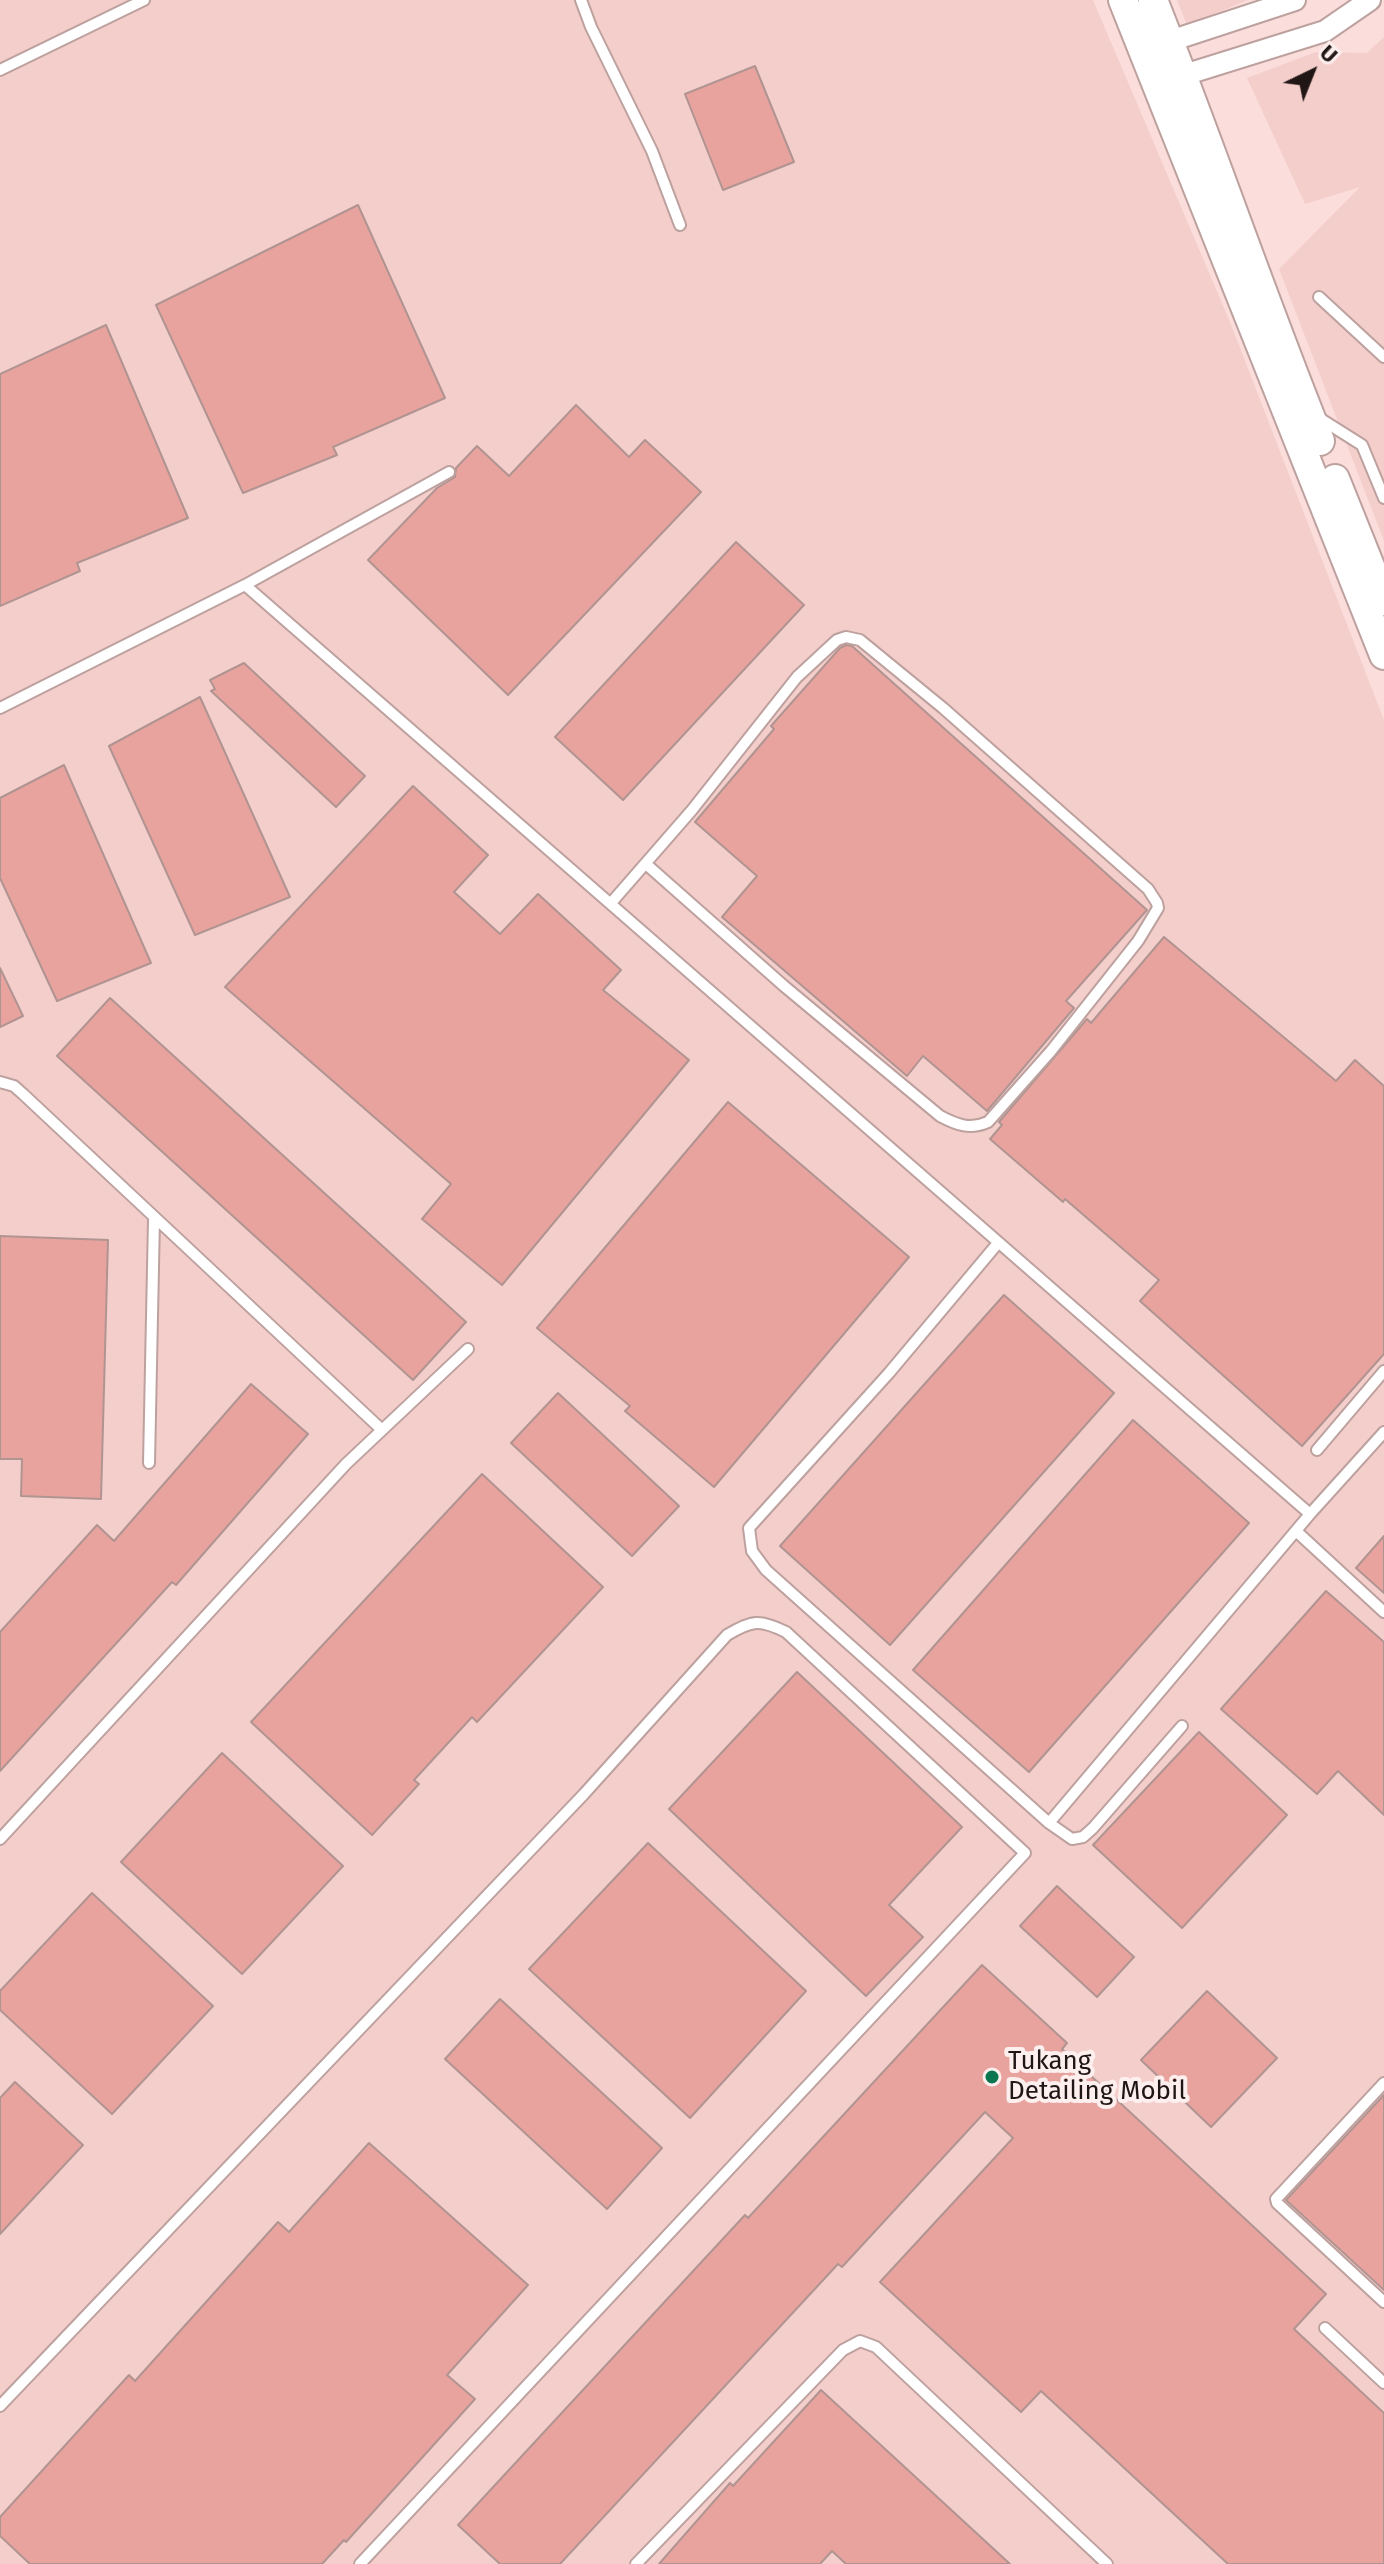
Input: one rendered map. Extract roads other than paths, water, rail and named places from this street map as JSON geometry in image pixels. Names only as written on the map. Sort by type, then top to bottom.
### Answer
[{"type":"main road","points":[[1123,0],[1157,46],[1184,75],[1308,411],[1384,601]]},
{"type":"main road","points":[[1153,0],[1158,88],[1384,655]]},
{"type":"street","points":[[1157,46],[1295,0]]},
{"type":"street","points":[[1158,88],[1184,75],[1325,31],[1370,0]]},
{"type":"lane","points":[[0,70],[144,0]]},
{"type":"lane","points":[[581,0],[591,27],[652,151],[680,225]]},
{"type":"lane","points":[[1319,297],[1384,357]]},
{"type":"lane","points":[[1308,411],[1362,445],[1384,498]]},
{"type":"lane","points":[[0,708],[245,585],[449,472]]},
{"type":"lane","points":[[245,585],[1310,1514]]},
{"type":"lane","points":[[611,903],[797,677],[837,640],[852,637],[860,640],[943,708],[1138,881],[1153,896],[1158,908],[1138,941],[1051,1051],[988,1122],[978,1127],[966,1127],[940,1116],[784,986],[646,864]]},
{"type":"lane","points":[[0,1082],[14,1086],[381,1429]]},
{"type":"lane","points":[[149,1463],[154,1219]]},
{"type":"lane","points":[[998,1243],[889,1373],[749,1528],[752,1551],[766,1570],[1049,1823],[1072,1839],[1087,1834],[1182,1726]]},
{"type":"lane","points":[[0,1839],[346,1464],[468,1349]]},
{"type":"lane","points":[[1317,1450],[1384,1371]]},
{"type":"lane","points":[[1049,1823],[1310,1514],[1384,1432]]},
{"type":"lane","points":[[1296,1531],[1384,1612]]},
{"type":"lane","points":[[0,2406],[584,1794],[727,1635],[757,1621],[771,1624],[786,1632],[1025,1853],[360,2564]]},
{"type":"lane","points":[[1384,2083],[1276,2199],[1384,2302]]},
{"type":"lane","points":[[1325,2328],[1384,2383]]},
{"type":"lane","points":[[636,2564],[843,2350],[860,2341],[876,2347],[1107,2564]]},
{"type":"place","name":"Tukang Detailing Mobil","points":[[992,2077]]}]
